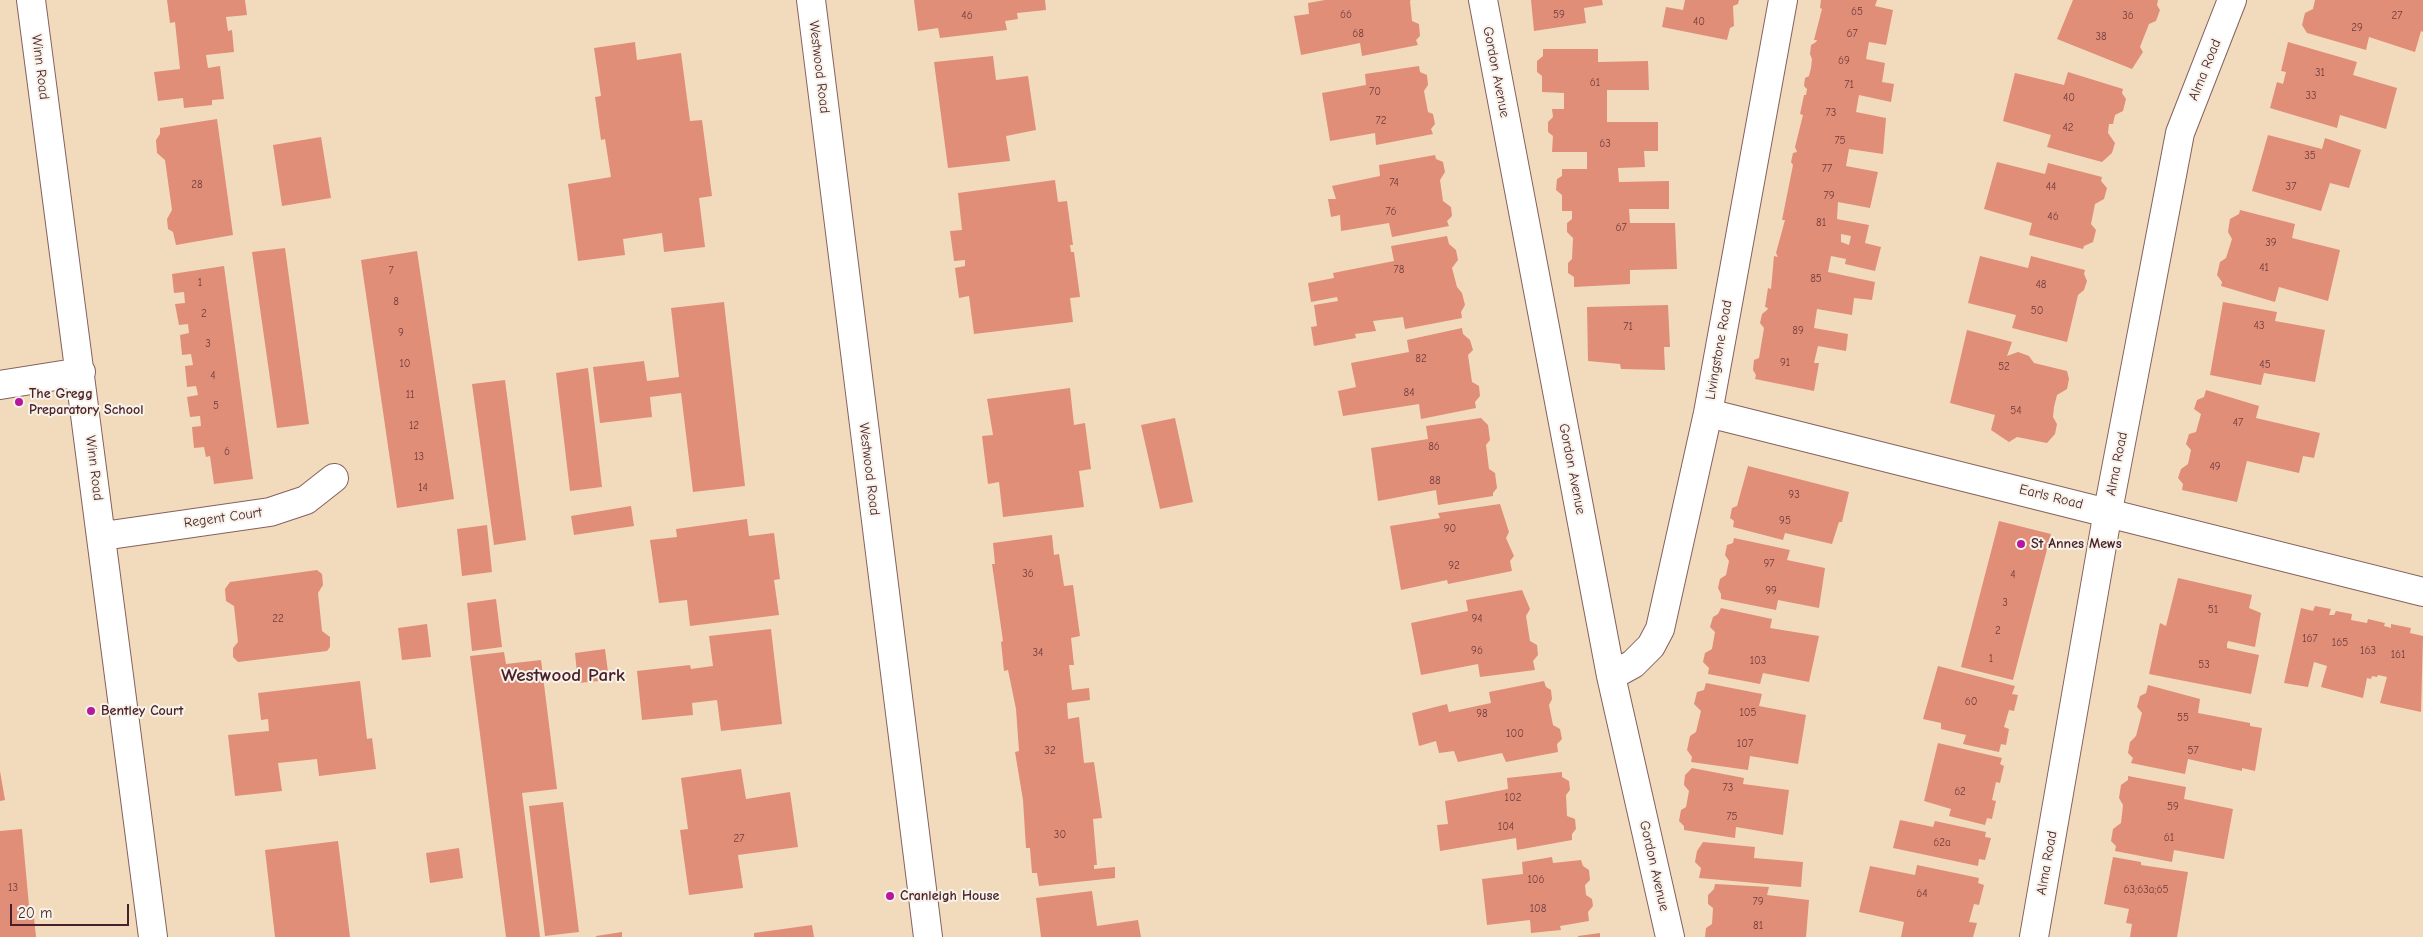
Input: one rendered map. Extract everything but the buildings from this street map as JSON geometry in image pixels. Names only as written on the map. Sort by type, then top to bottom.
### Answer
[{"type":"street","name":"Winn Road","points":[[31,0],[103,536],[153,937]]},
{"type":"street","name":"Westwood Road","points":[[811,0],[928,937]]},
{"type":"street","name":"Gordon Avenue","points":[[1483,0],[1611,676],[1670,937]]},
{"type":"street","name":"Livingstone Road","points":[[1611,676],[1633,664],[1651,646],[1660,629],[1708,413],[1782,0]]},
{"type":"street","name":"Alma Road","points":[[2034,937],[2108,511],[2180,133],[2232,0]]},
{"type":"street","points":[[0,384],[81,372]]},
{"type":"street","name":"Earls Road","points":[[1708,413],[2108,511],[2423,592]]},
{"type":"street","name":"Regent Court","points":[[103,536],[270,512],[306,500],[334,478]]},
{"type":"place","name":"The Gregg Preparatory School","points":[[19,402]]},
{"type":"place","name":"St Annes Mews","points":[[2021,544]]},
{"type":"place","name":"Bentley Court","points":[[91,711]]},
{"type":"place","name":"Cranleigh House","points":[[890,896]]},
{"type":"district","name":"Westwood Park","points":[[563,676]]}]
